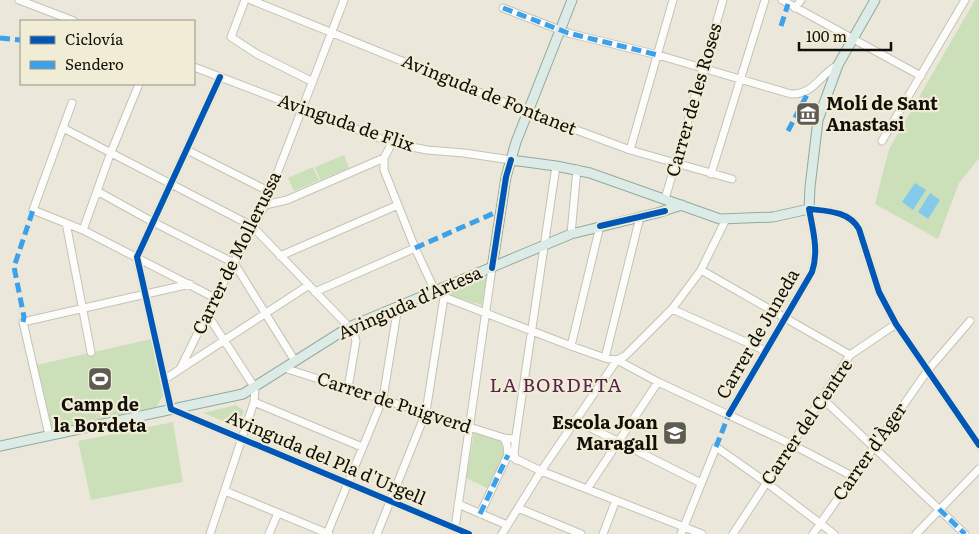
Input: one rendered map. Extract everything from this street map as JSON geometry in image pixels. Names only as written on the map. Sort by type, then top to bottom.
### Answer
[{"type":"main road","points":[[492,268],[506,177],[511,160],[572,0]]},
{"type":"main road","points":[[809,210],[818,120],[838,65],[875,0]]},
{"type":"main road","name":"Avinguda de Flix","points":[[511,160],[577,170],[716,218],[773,217],[809,210]]},
{"type":"main road","points":[[792,212],[800,206],[810,192]]},
{"type":"main road","name":"Avinguda d'Artesa","points":[[0,446],[233,397],[255,388],[349,327],[398,306],[440,292],[571,234],[682,205]]},
{"type":"street","points":[[19,0],[71,20]]},
{"type":"street","points":[[245,0],[231,37],[257,54],[312,82]]},
{"type":"street","name":"Avinguda de Fontanet","points":[[251,0],[528,112],[630,150],[732,179]]},
{"type":"street","name":"Carrer de Mollerussa","points":[[180,369],[252,226],[265,205],[344,0]]},
{"type":"street","points":[[630,150],[674,0]]},
{"type":"street","name":"Carrer de les Roses","points":[[665,199],[723,0]]},
{"type":"street","points":[[711,174],[765,0]]},
{"type":"street","points":[[782,0],[920,76]]},
{"type":"street","points":[[795,8],[801,0]]},
{"type":"street","points":[[882,141],[965,0]]},
{"type":"street","points":[[504,8],[560,30],[658,55],[791,94],[809,91],[828,71],[838,65]]},
{"type":"street","name":"Avinguda de Flix","points":[[195,67],[392,143],[427,150],[511,160]]},
{"type":"street","points":[[171,409],[137,257],[220,77]]},
{"type":"street","points":[[83,230],[111,152],[139,85]]},
{"type":"street","points":[[72,103],[33,210],[83,230],[215,298]]},
{"type":"street","points":[[63,128],[252,226],[353,331],[356,341],[348,388]]},
{"type":"street","points":[[377,534],[426,412],[440,292],[415,248],[384,170],[384,158],[392,143]]},
{"type":"street","points":[[187,150],[270,192]]},
{"type":"street","points":[[265,205],[287,200],[384,158]]},
{"type":"street","points":[[516,460],[514,453],[516,436],[556,166]]},
{"type":"street","points":[[571,234],[577,170]]},
{"type":"street","points":[[97,191],[234,263],[295,361]]},
{"type":"street","points":[[280,256],[398,205]]},
{"type":"street","points":[[809,210],[841,214],[856,222],[879,292],[896,324],[979,445]]},
{"type":"street","name":"Carrer de Juneda","points":[[729,414],[808,280],[815,263],[813,228],[809,210]]},
{"type":"street","points":[[605,358],[640,217]]},
{"type":"street","points":[[502,534],[541,471],[617,360],[625,356],[672,309],[701,270],[726,219]]},
{"type":"street","points":[[66,223],[91,352]]},
{"type":"street","points":[[571,346],[600,226]]},
{"type":"street","points":[[315,292],[415,248]]},
{"type":"street","points":[[455,528],[492,268]]},
{"type":"street","points":[[701,270],[850,356]]},
{"type":"street","points":[[49,435],[23,322],[145,296],[190,284]]},
{"type":"street","points":[[165,380],[308,285]]},
{"type":"street","points":[[440,292],[571,346],[605,358],[617,360],[658,382],[791,444],[852,476]]},
{"type":"street","points":[[225,490],[328,534],[383,398],[398,306]]},
{"type":"street","points":[[672,309],[766,351]]},
{"type":"street","points":[[207,314],[255,388],[254,402],[210,534]]},
{"type":"street","name":"Carrer d'Àger","points":[[812,534],[928,370],[970,321]]},
{"type":"street","name":"Carrer del Centre","points":[[733,534],[850,356],[896,324]]},
{"type":"street","name":"Carrer de Puigverd","points":[[284,368],[504,438],[512,439],[516,436]]},
{"type":"street","points":[[587,489],[658,382]]},
{"type":"street","points":[[822,398],[965,534]]},
{"type":"street","points":[[254,402],[362,447]]},
{"type":"street","points":[[194,405],[196,420]]},
{"type":"street","name":"Avinguda del Pla d'Urgell","points":[[171,409],[469,534]]},
{"type":"street","points":[[575,420],[701,483]]},
{"type":"street","points":[[480,514],[508,454],[504,438]]},
{"type":"street","points":[[681,534],[716,447],[767,482],[834,534]]},
{"type":"street","points":[[508,454],[516,460],[541,471],[702,534]]},
{"type":"street","points":[[916,534],[979,469]]},
{"type":"street","points":[[603,534],[616,500]]},
{"type":"street","points":[[458,504],[507,525]]},
{"type":"street","points":[[518,508],[580,534]]},
{"type":"street","points":[[269,534],[278,513]]},
{"type":"green space","points":[[975,0],[979,0],[979,158],[959,183],[938,239],[875,204],[889,149]]},
{"type":"green space","points":[[344,155],[349,168],[320,180],[315,167]]},
{"type":"green space","points":[[313,167],[319,180],[294,191],[288,178]]},
{"type":"green space","points":[[483,275],[487,277],[482,305],[451,296],[447,292],[448,289]]},
{"type":"green space","name":"Camp de la Bordeta","points":[[151,339],[163,396],[156,407],[52,429],[37,365]]},
{"type":"green space","points":[[236,405],[244,411],[238,427],[203,413]]},
{"type":"green space","points":[[173,422],[183,482],[91,500],[78,441]]},
{"type":"green space","points":[[474,433],[493,437],[500,441],[503,447],[503,461],[489,489],[466,478]]},
{"type":"water","points":[[915,183],[926,190],[913,210],[902,202]]},
{"type":"water","points":[[930,193],[940,200],[928,219],[918,212]]},
{"type":"marked path","points":[[781,26],[788,4]]},
{"type":"marked path","points":[[503,8],[568,33],[658,55]]},
{"type":"marked path","points":[[0,38],[20,40]]},
{"type":"marked path","points":[[788,131],[809,91]]},
{"type":"marked path","points":[[23,322],[24,317],[14,267],[33,210]]},
{"type":"marked path","points":[[415,248],[501,210]]},
{"type":"marked path","points":[[716,447],[729,414]]},
{"type":"marked path","points":[[480,514],[508,455]]},
{"type":"marked path","points":[[939,509],[965,534]]},
{"type":"cycle path","points":[[220,77],[137,257],[171,409],[469,534]]},
{"type":"cycle path","points":[[492,268],[506,177],[511,160]]},
{"type":"cycle path","points":[[729,414],[812,272],[815,249],[809,209],[823,210],[844,215],[855,223],[859,229],[879,292],[896,324],[979,445]]},
{"type":"cycle path","points":[[600,226],[665,211]]},
{"type":"place","name":"Molí de Sant Anastasi","points":[[808,114]]},
{"type":"place","name":"Camp de la Bordeta","points":[[100,379]]},
{"type":"place","name":"Escola Joan Maragall","points":[[675,433]]},
{"type":"district","name":"LA BORDETA","points":[[556,385]]}]
